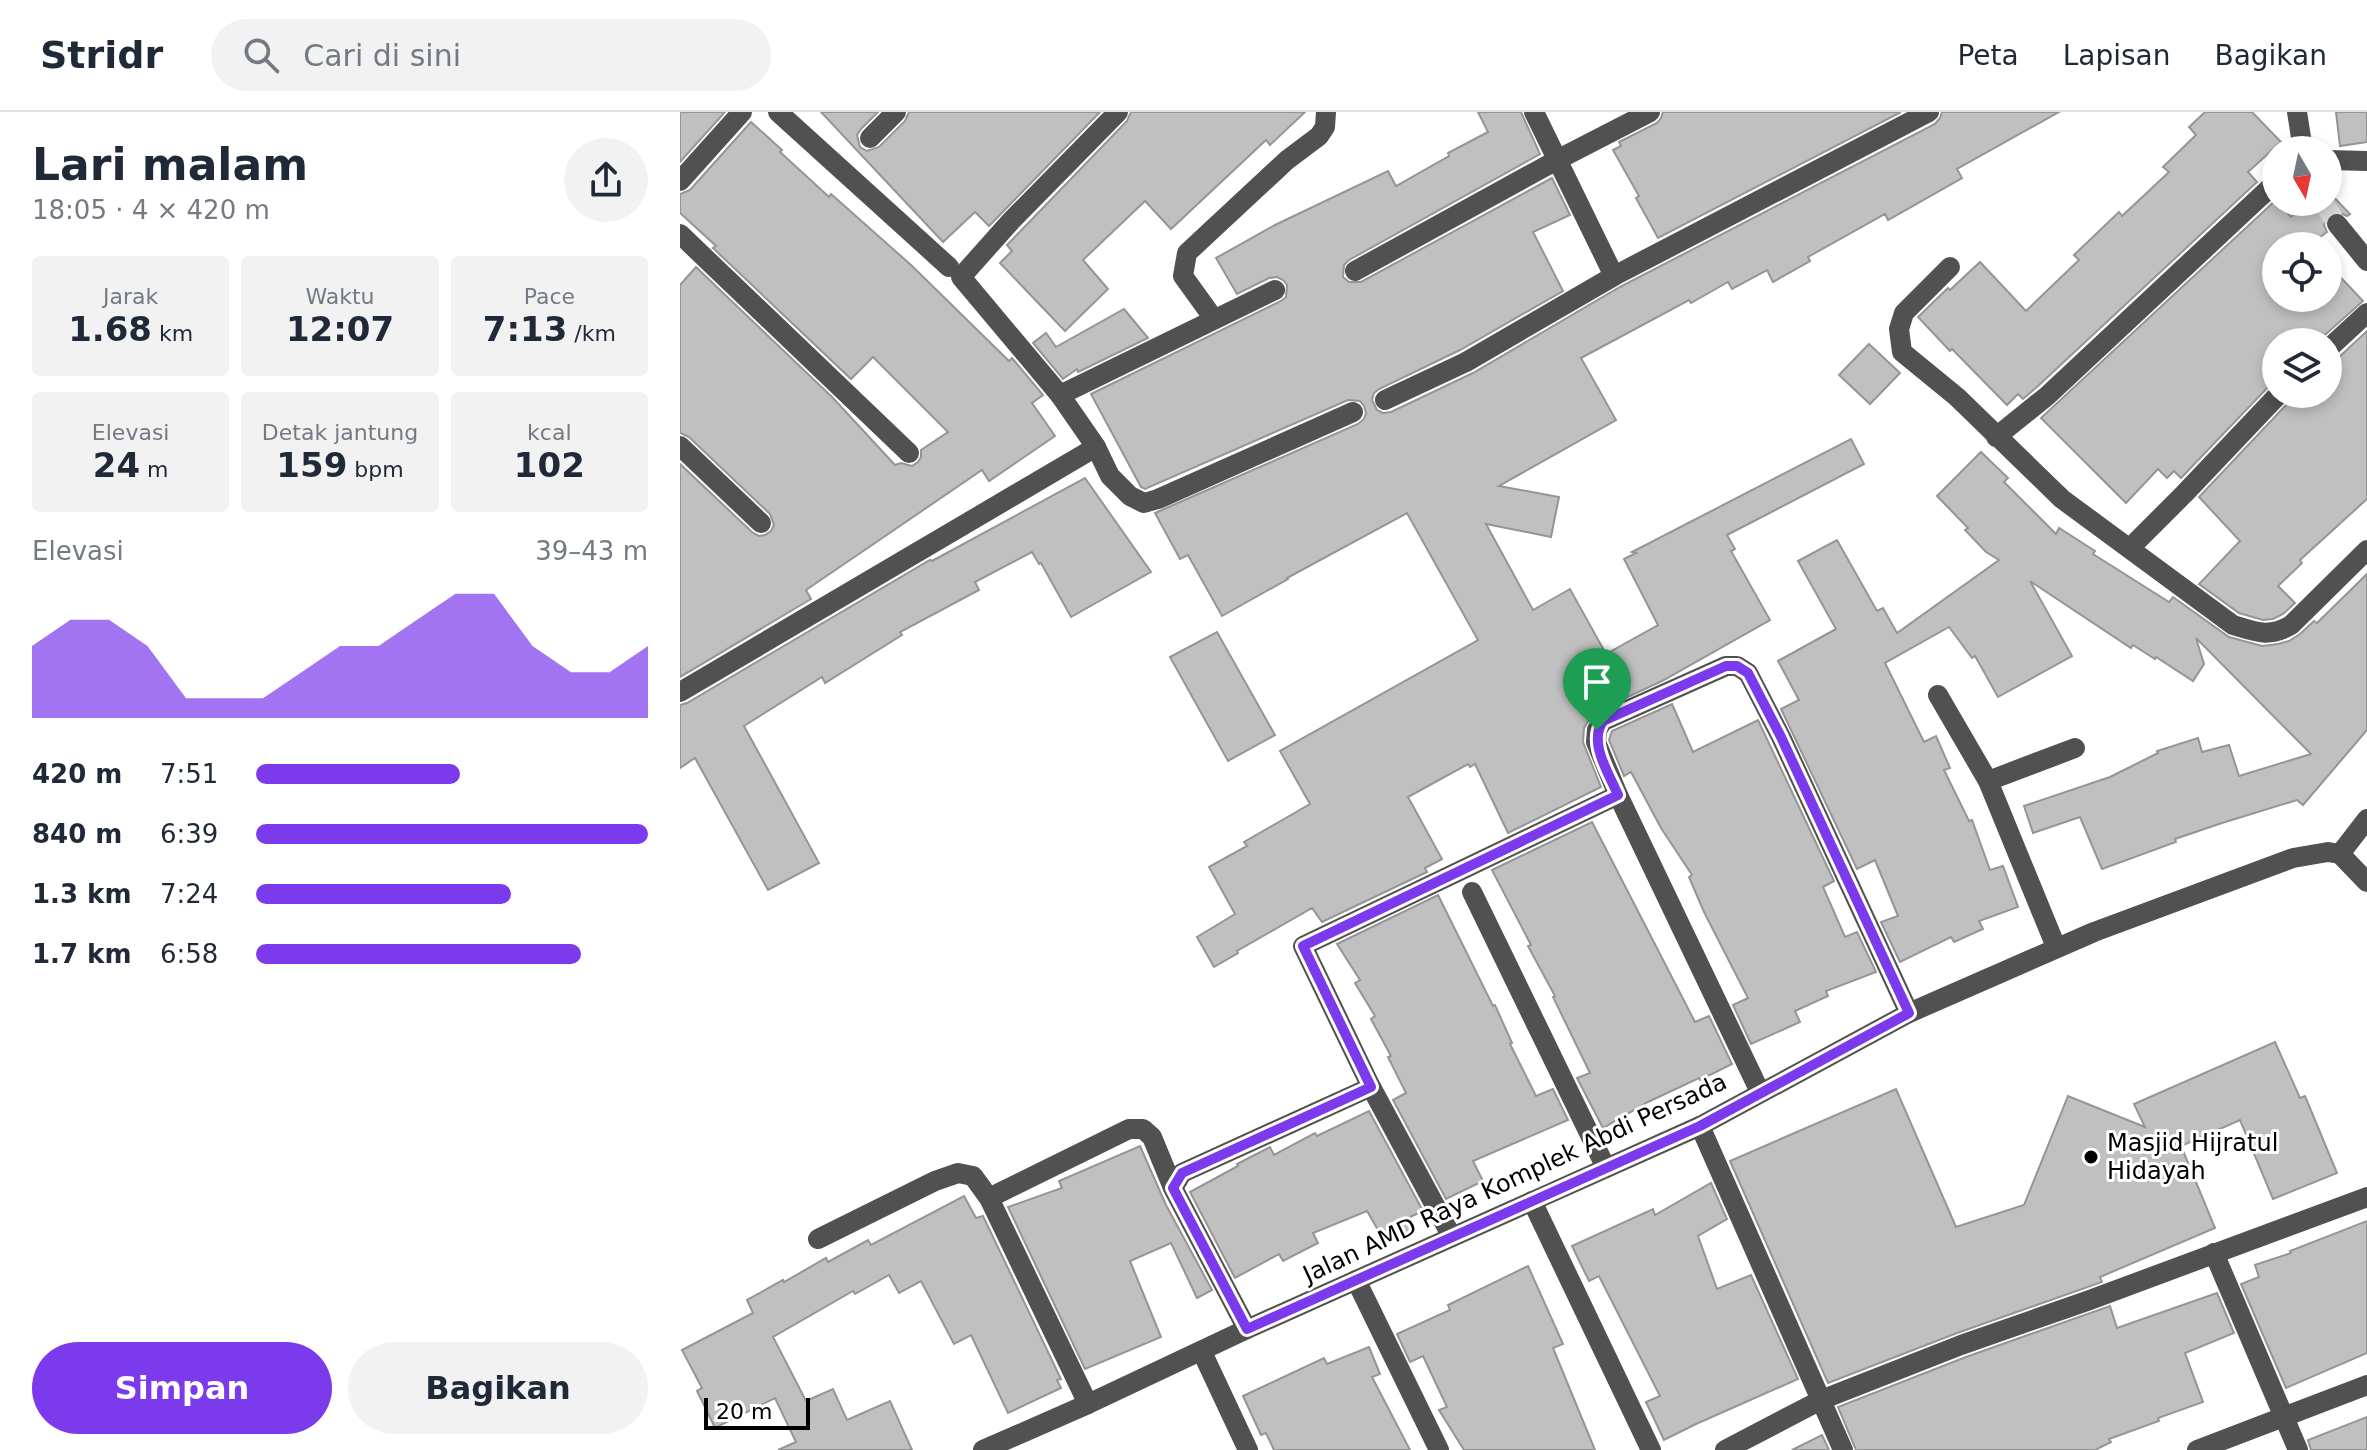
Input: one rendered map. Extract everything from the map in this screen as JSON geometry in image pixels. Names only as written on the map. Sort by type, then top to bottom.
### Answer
[{"type":"street","points":[[680,181],[742,112]]},
{"type":"street","points":[[778,112],[949,267]]},
{"type":"street","points":[[870,138],[896,112]]},
{"type":"street","points":[[1118,112],[961,277],[1060,395],[1096,447],[1110,476],[1130,496],[1144,503],[1353,412]]},
{"type":"street","points":[[1214,319],[1183,276],[1187,253],[1287,160],[1319,136],[1325,127],[1326,112]]},
{"type":"street","points":[[1534,112],[1614,276]]},
{"type":"street","points":[[1355,271],[1650,112]]},
{"type":"street","points":[[1385,400],[1466,362],[1614,276],[1929,112]]},
{"type":"street","points":[[2297,112],[2301,136]]},
{"type":"street","points":[[2342,160],[2367,161]]},
{"type":"street","points":[[1996,437],[2047,396],[2262,195]]},
{"type":"street","points":[[2337,224],[2367,261]]},
{"type":"street","points":[[680,234],[909,453]]},
{"type":"street","points":[[1950,267],[1904,313],[1899,329],[1902,352],[1957,397],[2062,499],[2233,625],[2261,634],[2279,632],[2291,625],[2367,550]]},
{"type":"street","points":[[1060,395],[1275,290]]},
{"type":"street","points":[[2342,336],[2367,313]]},
{"type":"street","points":[[2130,548],[2266,408]]},
{"type":"street","points":[[680,446],[761,523]]},
{"type":"street","points":[[680,692],[1096,447]]},
{"type":"street","points":[[1760,1092],[1618,795],[1596,742],[1597,730],[1603,721],[1726,666],[1737,666],[1748,673],[1781,737],[1909,1013]]},
{"type":"street","points":[[1938,695],[1988,781],[2056,947]]},
{"type":"street","points":[[1988,781],[2075,748]]},
{"type":"street","points":[[1452,1237],[1371,1087],[1303,946],[1618,795]]},
{"type":"street","points":[[2367,819],[2340,854],[2367,882]]},
{"type":"street","name":"Jalan AMD Raya Komplek Abdi Persada","points":[[983,1450],[1700,1126],[1909,1013],[2056,947],[2293,858],[2328,852],[2340,854]]},
{"type":"street","points":[[1472,892],[1606,1168]]},
{"type":"street","points":[[1173,1188],[1182,1173],[1371,1087]]},
{"type":"street","points":[[1700,1126],[1843,1450]]},
{"type":"street","points":[[989,1198],[1129,1129],[1143,1129],[1152,1137],[1173,1188],[1247,1329]]},
{"type":"street","points":[[818,1239],[935,1181],[958,1173],[973,1176],[989,1198],[1088,1404]]},
{"type":"street","points":[[1725,1450],[1821,1400],[1961,1345],[2367,1197]]},
{"type":"street","points":[[1532,1201],[1651,1450]]},
{"type":"street","points":[[2214,1253],[2298,1450]]},
{"type":"street","points":[[1356,1280],[1439,1450]]},
{"type":"street","points":[[1202,1352],[1248,1450]]},
{"type":"street","points":[[2197,1450],[2367,1385]]},
{"type":"street","points":[[1027,1431],[1037,1450]]},
{"type":"building","points":[[680,112],[725,112],[680,162]]},
{"type":"building","points":[[821,112],[878,112],[857,135],[860,147],[867,151],[879,147],[905,121],[909,112],[1100,112],[989,226],[975,212],[943,242]]},
{"type":"building","points":[[1131,112],[1305,112],[1270,145],[1266,140],[1171,229],[1145,201],[1083,260],[1108,289],[1065,331],[1000,263],[1012,251],[1007,245],[1127,121]]},
{"type":"building","points":[[1478,112],[1521,112],[1540,154],[1349,260],[1344,265],[1343,277],[1349,282],[1361,282],[1552,178],[1570,215],[1533,232],[1563,291],[1460,350],[1379,389],[1372,400],[1377,410],[1383,413],[1473,373],[1620,287],[1935,124],[1942,112],[2059,112],[1957,169],[1962,178],[1888,220],[1885,214],[1808,257],[1810,261],[1773,282],[1767,270],[1732,289],[1728,282],[1581,358],[1616,420],[1499,486],[1559,497],[1551,537],[1486,524],[1533,610],[1570,589],[1606,654],[1658,625],[1624,559],[1636,553],[1632,552],[1851,439],[1864,464],[1727,535],[1735,549],[1731,551],[1770,620],[1662,681],[1593,713],[1584,728],[1583,742],[1601,787],[1508,833],[1475,764],[1470,767],[1468,764],[1408,797],[1442,859],[1425,868],[1427,872],[1322,922],[1312,908],[1214,967],[1197,937],[1235,914],[1209,867],[1247,846],[1244,842],[1310,804],[1280,751],[1478,640],[1407,513],[1222,616],[1188,555],[1180,559],[1155,513],[1358,424],[1366,413],[1360,401],[1348,400],[1145,489],[1141,487],[1091,394],[1281,301],[1286,297],[1287,285],[1283,280],[1269,278],[1237,294],[1216,258],[1275,225],[1388,171],[1396,186],[1488,132]]},
{"type":"building","points":[[1663,112],[1901,112],[1658,238],[1613,150],[1621,146],[1619,142],[1657,123]]},
{"type":"building","points":[[2205,112],[2252,112],[2275,136],[2262,136],[2262,159],[2248,172],[2257,182],[2038,386],[2023,399],[2018,394],[2007,405],[1918,317],[1980,262],[2026,311],[2079,260],[2074,255],[2119,212],[2122,216],[2169,172],[2163,167],[2196,135],[2189,127]]},
{"type":"building","points":[[2336,112],[2367,112],[2367,142],[2342,146],[2342,136],[2339,136]]},
{"type":"building","points":[[751,122],[829,197],[831,194],[911,265],[1009,361],[1012,358],[1043,395],[1032,403],[1055,436],[989,481],[982,470],[806,590],[811,599],[680,677],[680,464],[753,533],[765,535],[774,525],[770,514],[689,437],[680,433],[680,285],[696,267],[833,398],[895,465],[912,466],[921,457],[921,450],[948,432],[873,357],[851,379],[680,213],[680,194],[690,190]]},
{"type":"building","points":[[2342,206],[2350,214],[2342,214]]},
{"type":"building","points":[[2262,213],[2262,216],[2327,216],[2324,225],[2327,232],[2262,232],[2262,312],[2342,312],[2342,279],[2363,301],[2333,328],[2262,328],[2262,393],[2181,478],[2174,471],[2167,478],[2158,469],[2126,503],[2041,418]]},
{"type":"building","points":[[1124,309],[1148,338],[1078,372],[1077,369],[1063,379],[1033,343],[1046,333],[1056,347]]},
{"type":"building","points":[[2367,331],[2367,499],[2300,560],[2302,563],[2278,586],[2295,603],[2283,614],[2263,620],[2239,613],[2199,584],[2240,541],[2199,497],[2283,408],[2342,408],[2342,354]]},
{"type":"building","points":[[1869,344],[1900,373],[1870,404],[1839,375]]},
{"type":"building","points":[[1981,452],[2008,478],[2004,482],[2056,534],[2059,528],[2095,551],[2093,554],[2169,602],[2173,597],[2229,637],[2262,646],[2289,641],[2314,621],[2317,623],[2367,574],[2367,730],[2303,805],[2297,800],[2222,823],[2102,869],[2080,817],[2033,833],[2024,806],[2110,777],[2157,751],[2198,738],[2202,752],[2229,745],[2239,776],[2311,754],[2196,638],[2204,664],[2193,681],[2156,657],[2133,645],[2131,648],[2030,581],[2072,656],[1998,697],[1975,656],[1972,658],[1949,627],[1885,663],[1924,742],[1936,736],[1950,768],[1944,770],[1969,821],[1972,820],[1990,870],[2003,866],[2018,907],[1979,921],[1983,929],[1954,942],[1951,937],[1900,962],[1881,922],[1898,916],[1875,860],[1857,869],[1781,709],[1799,700],[1778,661],[1836,629],[1798,561],[1837,540],[1877,611],[1883,608],[1897,633],[1999,560],[1986,552],[1937,496]]},
{"type":"building","points":[[1085,478],[1151,572],[1071,617],[1032,552],[975,582],[979,590],[900,632],[902,635],[825,683],[822,677],[744,726],[819,863],[768,890],[695,758],[680,768],[680,705],[930,560]]},
{"type":"building","points":[[1217,632],[1275,735],[1228,761],[1170,657]]},
{"type":"building","points":[[1672,704],[1693,752],[1758,720],[1834,881],[1823,887],[1845,937],[1857,932],[1876,972],[1826,991],[1828,996],[1795,1011],[1800,1022],[1751,1044],[1733,1005],[1748,998],[1704,912],[1689,877],[1692,875],[1661,828],[1631,772],[1624,776],[1609,740],[1612,731]]},
{"type":"building","points":[[1592,822],[1695,1022],[1709,1016],[1732,1064],[1648,1102],[1603,1128],[1577,1078],[1590,1073],[1528,946],[1531,945],[1492,870]]},
{"type":"building","points":[[1438,895],[1495,1005],[1536,1096],[1553,1089],[1568,1120],[1473,1161],[1483,1181],[1446,1199],[1393,1100],[1406,1093],[1371,1019],[1375,1016],[1355,983],[1360,980],[1337,944]]},
{"type":"building","points":[[2275,1042],[2300,1098],[2305,1096],[2337,1173],[2273,1199],[2240,1120],[2181,1146],[2215,1228],[2100,1277],[2102,1282],[1828,1383],[1730,1161],[1896,1089],[1956,1227],[2024,1205],[2068,1096],[2145,1127],[2134,1104]]},
{"type":"building","points":[[1369,1111],[1423,1211],[1410,1217],[1416,1227],[1386,1244],[1367,1211],[1313,1233],[1318,1243],[1283,1261],[1279,1254],[1235,1278],[1190,1192],[1270,1147],[1274,1155],[1315,1133],[1317,1136]]},
{"type":"building","points":[[1140,1146],[1166,1205],[1212,1290],[1197,1298],[1171,1243],[1130,1261],[1161,1337],[1085,1369],[1008,1207],[1062,1188],[1059,1181]]},
{"type":"building","points":[[1711,1183],[1727,1219],[1698,1236],[1717,1289],[1751,1275],[1798,1379],[1664,1440],[1646,1402],[1660,1396],[1599,1276],[1589,1281],[1572,1246],[1653,1209],[1655,1215]]},
{"type":"building","points":[[964,1196],[976,1218],[983,1216],[1061,1379],[1057,1380],[1061,1388],[1008,1413],[971,1335],[954,1344],[921,1281],[899,1293],[889,1275],[855,1294],[853,1291],[773,1337],[806,1401],[833,1389],[847,1420],[890,1401],[912,1450],[778,1450],[796,1442],[775,1398],[715,1428],[697,1391],[702,1388],[682,1350],[753,1313],[747,1300],[783,1280],[826,1258],[828,1262],[868,1240],[871,1245]]},
{"type":"building","points":[[2367,1221],[2367,1353],[2286,1388],[2241,1284],[2259,1277],[2255,1265]]},
{"type":"building","points":[[1528,1266],[1563,1344],[1553,1348],[1595,1450],[1464,1450],[1439,1410],[1447,1407],[1423,1356],[1410,1362],[1397,1334],[1450,1310],[1448,1305]]},
{"type":"building","points":[[2217,1293],[2234,1333],[2185,1353],[2203,1402],[2109,1439],[2111,1442],[2095,1450],[1856,1450],[1838,1407],[2110,1306],[2117,1328]]},
{"type":"building","points":[[1369,1347],[1380,1374],[1372,1377],[1410,1450],[1274,1450],[1266,1433],[1261,1435],[1243,1396],[1324,1358],[1327,1364]]},
{"type":"building","points":[[2367,1417],[2367,1450],[2311,1450],[2308,1440]]},
{"type":"building","points":[[1822,1435],[1829,1450],[1792,1450]]},
{"type":"tunnel","points":[[2332,216],[2337,224]]},
{"type":"place","name":"Masjid Hijratul Hidayah","points":[[2091,1157]]},
{"type":"route","points":[[1726,666],[1737,666],[1748,673],[1781,737],[1909,1013],[1700,1126],[1247,1329],[1173,1188],[1182,1173],[1371,1087],[1303,946],[1618,795],[1596,742],[1597,730],[1603,721],[1726,666]]}]
